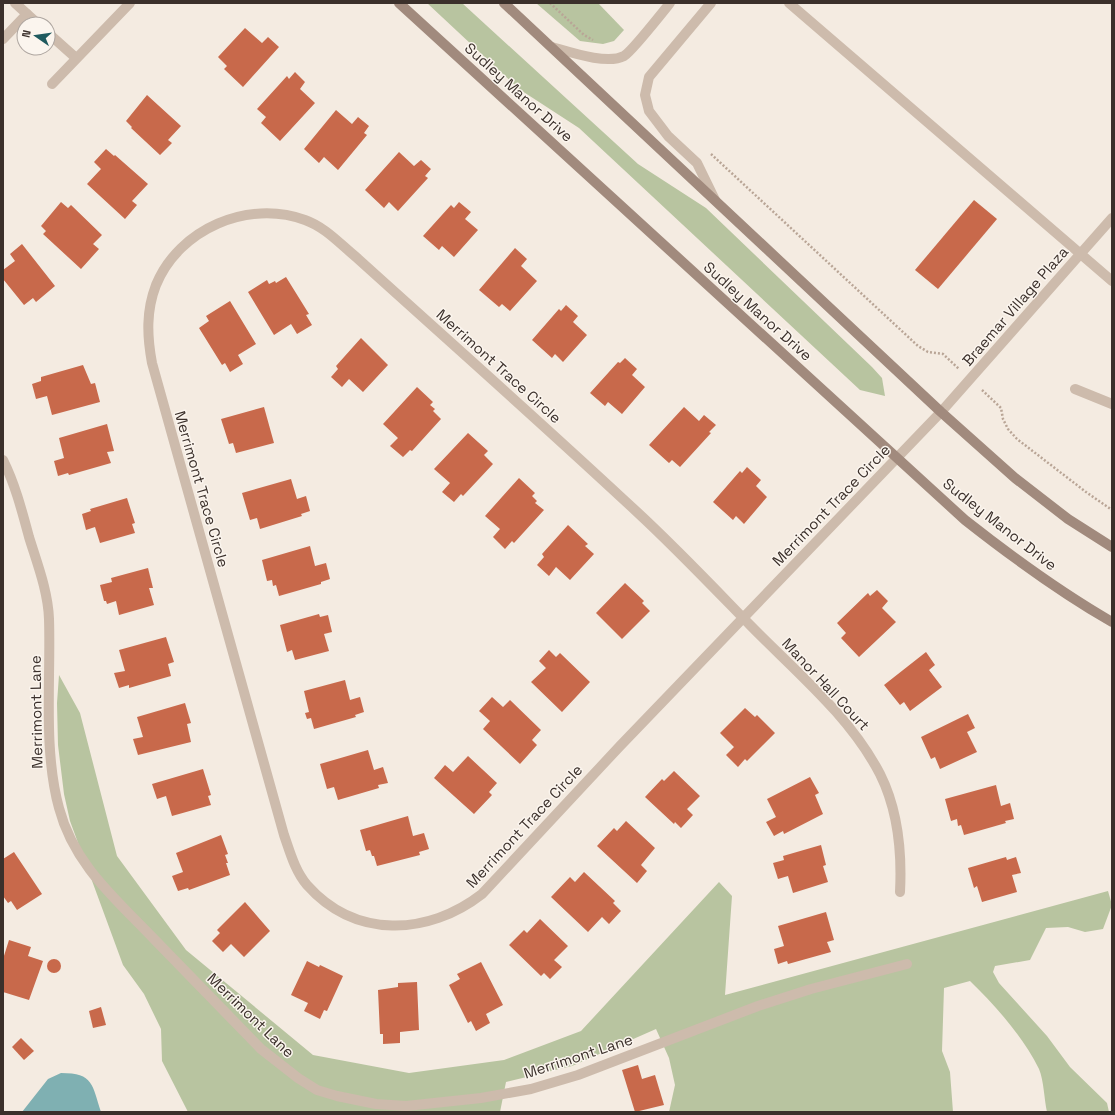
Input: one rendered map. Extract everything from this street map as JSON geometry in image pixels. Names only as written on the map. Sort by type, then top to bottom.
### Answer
[{"type":"main road","name":"Sudley Manor Drive","points":[[399,3],[965,520],[1023,565],[1084,606],[1112,622]]},
{"type":"main road","points":[[504,3],[941,412],[1016,478],[1068,519],[1112,547]]},
{"type":"street","points":[[3,39],[28,14],[15,3]]},
{"type":"street","points":[[52,84],[130,3]]},
{"type":"street","points":[[552,48],[585,56],[611,60],[624,56],[670,3]]},
{"type":"street","points":[[711,3],[649,77],[645,95],[649,111],[668,136],[697,163],[714,200]]},
{"type":"street","points":[[789,3],[1112,281]]},
{"type":"street","points":[[56,40],[76,58]]},
{"type":"street","name":"Merrimont Trace Circle","points":[[743,618],[639,513],[322,228],[305,220],[286,215],[266,213],[243,215],[222,222],[196,235],[183,246],[165,268],[156,286],[148,316],[147,333],[152,363],[284,836],[298,873],[306,885],[348,916],[372,923],[409,925],[438,919],[467,906],[482,894],[620,746],[941,412]]},
{"type":"street","name":"Braemar Village Plaza","points":[[941,412],[1112,218]]},
{"type":"street","points":[[1075,389],[1112,404]]},
{"type":"street","name":"Merrimont Lane","points":[[3,460],[18,497],[32,544],[42,581],[49,616],[50,746],[52,772],[58,808],[77,851],[107,892],[261,1049],[281,1066],[317,1090],[357,1101],[406,1106],[481,1098],[531,1089],[578,1075],[758,1006],[818,987],[907,964]]},
{"type":"street","name":"Manor Hall Court","points":[[743,618],[858,738],[880,775],[888,794],[898,834],[901,864],[900,892]]},
{"type":"path","points":[[550,3],[584,35],[595,41]]},
{"type":"path","points":[[710,153],[918,346],[928,352],[943,354]]},
{"type":"path","points":[[1001,408],[1003,419],[1008,429],[1017,439],[1112,510]]},
{"type":"green space","points":[[427,3],[462,3],[638,164],[706,208],[872,367],[882,378],[885,396],[860,390],[579,128],[519,89]]},
{"type":"green space","points":[[536,3],[598,3],[624,30],[614,41],[603,44],[580,41]]},
{"type":"green space","points":[[59,675],[80,713],[117,856],[186,950],[313,1055],[409,1073],[504,1060],[581,1031],[719,882],[732,896],[725,995],[1108,891],[1112,905],[1103,929],[1085,932],[1068,927],[1046,928],[1030,960],[995,966],[993,972],[999,983],[1047,1036],[1070,1067],[1107,1103],[1109,1112],[1047,1112],[1041,1074],[1033,1057],[1008,1022],[970,981],[944,988],[942,1051],[950,1072],[953,1112],[669,1112],[675,1085],[669,1058],[656,1029],[572,1066],[506,1082],[500,1112],[188,1112],[162,1061],[161,1029],[144,994],[123,965],[70,821],[64,794],[58,745],[57,703]]},
{"type":"water","points":[[61,1073],[80,1075],[86,1078],[93,1088],[101,1112],[22,1112],[48,1079]]},
{"type":"building","points":[[245,28],[262,43],[268,37],[279,47],[243,87],[224,69],[227,66],[218,57]]},
{"type":"building","points":[[295,72],[305,82],[300,89],[315,103],[280,141],[261,123],[266,117],[257,109],[287,76],[289,79]]},
{"type":"building","points":[[147,95],[181,126],[168,140],[172,143],[160,155],[131,128],[132,127],[126,121]]},
{"type":"building","points":[[336,110],[352,124],[358,117],[369,126],[364,133],[367,135],[338,170],[324,157],[319,163],[304,149]]},
{"type":"building","points":[[106,149],[148,184],[132,201],[137,205],[125,219],[87,184],[101,169],[94,162]]},
{"type":"building","points":[[399,152],[414,166],[421,160],[431,169],[425,176],[428,178],[398,211],[389,202],[384,208],[365,190]]},
{"type":"building","points":[[974,200],[997,219],[938,289],[915,270]]},
{"type":"building","points":[[61,202],[68,208],[71,205],[102,235],[93,244],[99,249],[81,269],[43,234],[46,231],[41,226]]},
{"type":"building","points":[[459,202],[471,212],[465,219],[478,230],[454,257],[442,246],[439,250],[423,236],[451,205],[454,208]]},
{"type":"building","points":[[22,244],[55,286],[36,302],[33,298],[24,305],[3,279],[3,270],[15,261],[10,254]]},
{"type":"building","points":[[515,248],[527,259],[521,266],[537,281],[510,311],[502,304],[499,307],[479,290]]},
{"type":"building","points":[[286,277],[309,314],[306,315],[312,325],[297,334],[291,324],[274,335],[248,292],[267,280],[269,284],[275,281],[276,283]]},
{"type":"building","points":[[230,301],[256,344],[238,355],[243,364],[230,372],[225,363],[222,365],[199,328],[209,321],[206,316]]},
{"type":"building","points":[[566,305],[578,316],[573,322],[587,335],[563,362],[555,354],[552,358],[532,340],[559,309],[561,311]]},
{"type":"building","points":[[361,338],[388,365],[363,392],[349,379],[342,387],[331,377],[338,369],[336,366]]},
{"type":"building","points":[[625,358],[637,369],[632,375],[645,387],[622,414],[608,402],[605,406],[590,393],[618,362],[620,363]]},
{"type":"building","points":[[83,365],[91,384],[95,383],[100,402],[52,415],[47,396],[36,399],[32,384],[41,381],[41,377]]},
{"type":"building","points":[[417,387],[433,402],[430,405],[435,409],[433,411],[441,419],[412,451],[410,450],[403,457],[390,446],[398,438],[383,424]]},
{"type":"building","points":[[264,407],[274,443],[236,453],[233,443],[229,444],[221,419]]},
{"type":"building","points":[[684,407],[699,421],[704,415],[716,425],[709,432],[711,433],[680,467],[672,460],[669,463],[649,445]]},
{"type":"building","points":[[107,424],[114,451],[107,452],[111,463],[69,475],[68,473],[58,476],[54,461],[64,458],[59,438]]},
{"type":"building","points":[[468,433],[488,451],[484,455],[493,464],[463,496],[461,494],[454,502],[442,492],[450,483],[434,469]]},
{"type":"building","points":[[747,467],[761,480],[756,486],[767,497],[744,524],[736,516],[733,520],[713,502],[740,471],[742,473]]},
{"type":"building","points":[[519,478],[535,493],[532,496],[537,501],[535,503],[544,510],[514,543],[512,541],[505,549],[493,537],[500,529],[485,516]]},
{"type":"building","points":[[291,479],[297,499],[306,496],[310,511],[301,514],[302,516],[260,529],[257,518],[250,520],[242,493]]},
{"type":"building","points":[[127,498],[135,523],[132,524],[135,533],[100,543],[95,527],[86,530],[82,514],[91,511],[90,509]]},
{"type":"building","points":[[568,525],[588,544],[585,546],[594,554],[570,580],[556,567],[549,576],[537,565],[544,557],[542,554]]},
{"type":"building","points":[[310,546],[315,566],[326,563],[330,579],[321,582],[321,584],[279,596],[276,585],[273,586],[272,580],[267,581],[262,560]]},
{"type":"building","points":[[148,568],[153,588],[149,588],[154,605],[119,615],[116,601],[107,604],[106,601],[104,601],[100,585],[112,582],[111,578]]},
{"type":"building","points":[[625,583],[644,601],[642,603],[650,611],[622,639],[596,613]]},
{"type":"building","points":[[877,590],[888,601],[882,608],[896,622],[859,657],[841,638],[846,633],[837,623],[868,593],[870,596]]},
{"type":"building","points":[[319,614],[320,617],[328,615],[332,632],[324,634],[329,651],[295,660],[292,650],[287,652],[280,625]]},
{"type":"building","points":[[166,637],[174,662],[168,664],[171,676],[129,688],[129,685],[119,688],[114,673],[125,671],[119,650]]},
{"type":"building","points":[[549,650],[556,657],[560,653],[590,682],[562,712],[531,682],[546,668],[539,661]]},
{"type":"building","points":[[926,652],[935,665],[929,670],[942,687],[910,711],[904,702],[900,705],[884,685]]},
{"type":"building","points":[[345,680],[350,700],[360,697],[364,712],[355,715],[356,717],[314,729],[311,718],[307,719],[305,713],[309,712],[304,691]]},
{"type":"building","points":[[492,697],[503,707],[510,700],[541,730],[532,740],[537,745],[520,764],[483,729],[490,721],[479,711]]},
{"type":"building","points":[[185,703],[191,723],[187,724],[191,742],[138,755],[133,739],[143,737],[137,717]]},
{"type":"building","points":[[745,708],[755,717],[757,715],[775,733],[747,761],[745,759],[738,767],[726,755],[734,747],[720,733]]},
{"type":"building","points":[[968,714],[975,728],[967,732],[977,752],[940,769],[935,757],[931,759],[921,737]]},
{"type":"building","points":[[368,750],[374,770],[383,767],[388,783],[378,785],[379,788],[338,800],[334,787],[327,789],[320,764]]},
{"type":"building","points":[[468,756],[497,783],[489,792],[492,795],[474,814],[434,778],[445,765],[453,772]]},
{"type":"building","points":[[203,769],[211,795],[208,796],[211,805],[172,816],[166,796],[157,799],[152,784]]},
{"type":"building","points":[[674,771],[700,796],[687,809],[693,815],[681,828],[675,822],[674,824],[645,797],[662,779],[664,781]]},
{"type":"building","points":[[810,777],[819,793],[815,795],[823,814],[784,834],[783,831],[774,836],[766,822],[776,817],[767,799]]},
{"type":"building","points":[[996,785],[1001,806],[1010,803],[1014,819],[1005,821],[1006,823],[964,835],[961,825],[958,826],[957,819],[951,821],[945,799]]},
{"type":"building","points":[[408,816],[413,836],[424,833],[429,849],[419,852],[420,855],[377,866],[374,856],[372,856],[370,850],[366,851],[360,830]]},
{"type":"building","points":[[626,821],[655,848],[641,865],[647,871],[637,883],[597,846],[614,828],[617,831]]},
{"type":"building","points":[[221,835],[228,854],[225,855],[230,875],[189,890],[188,888],[178,891],[172,876],[183,872],[176,853]]},
{"type":"building","points":[[821,845],[826,865],[823,866],[828,882],[793,893],[788,876],[778,879],[773,863],[784,860],[783,856]]},
{"type":"building","points":[[14,852],[42,894],[17,910],[11,901],[8,903],[3,896],[3,859]]},
{"type":"building","points":[[1006,857],[1007,860],[1016,857],[1021,873],[1012,875],[1017,892],[982,902],[977,886],[974,888],[968,868]]},
{"type":"building","points":[[584,872],[615,901],[613,903],[621,911],[609,924],[602,917],[588,932],[551,897],[570,877],[575,882]]},
{"type":"building","points":[[245,902],[270,931],[244,957],[231,944],[223,952],[212,941],[220,933],[217,930]]},
{"type":"building","points":[[826,912],[834,940],[827,942],[831,952],[788,964],[787,961],[778,964],[774,949],[784,946],[778,926]]},
{"type":"building","points":[[540,919],[568,946],[554,960],[562,967],[550,979],[544,973],[541,976],[509,945],[524,930],[527,933]]},
{"type":"building","points":[[9,940],[31,947],[28,956],[43,961],[29,1000],[3,992],[3,959]]},
{"type":"building","points":[[54,959],[59,961],[61,966],[59,971],[54,973],[49,971],[47,966],[49,961]]},
{"type":"building","points":[[307,961],[319,967],[320,965],[343,976],[327,1011],[324,1010],[320,1019],[304,1011],[308,1003],[291,995]]},
{"type":"building","points":[[481,962],[503,1005],[486,1014],[490,1023],[476,1031],[471,1021],[468,1023],[449,985],[460,979],[457,974]]},
{"type":"building","points":[[417,982],[419,1030],[400,1032],[400,1043],[383,1044],[383,1034],[380,1034],[378,990],[398,987],[398,983]]},
{"type":"building","points":[[101,1007],[106,1025],[93,1028],[89,1011]]},
{"type":"building","points":[[21,1038],[34,1051],[24,1060],[12,1047]]},
{"type":"building","points":[[638,1065],[642,1079],[655,1075],[664,1105],[635,1112],[622,1070]]}]
